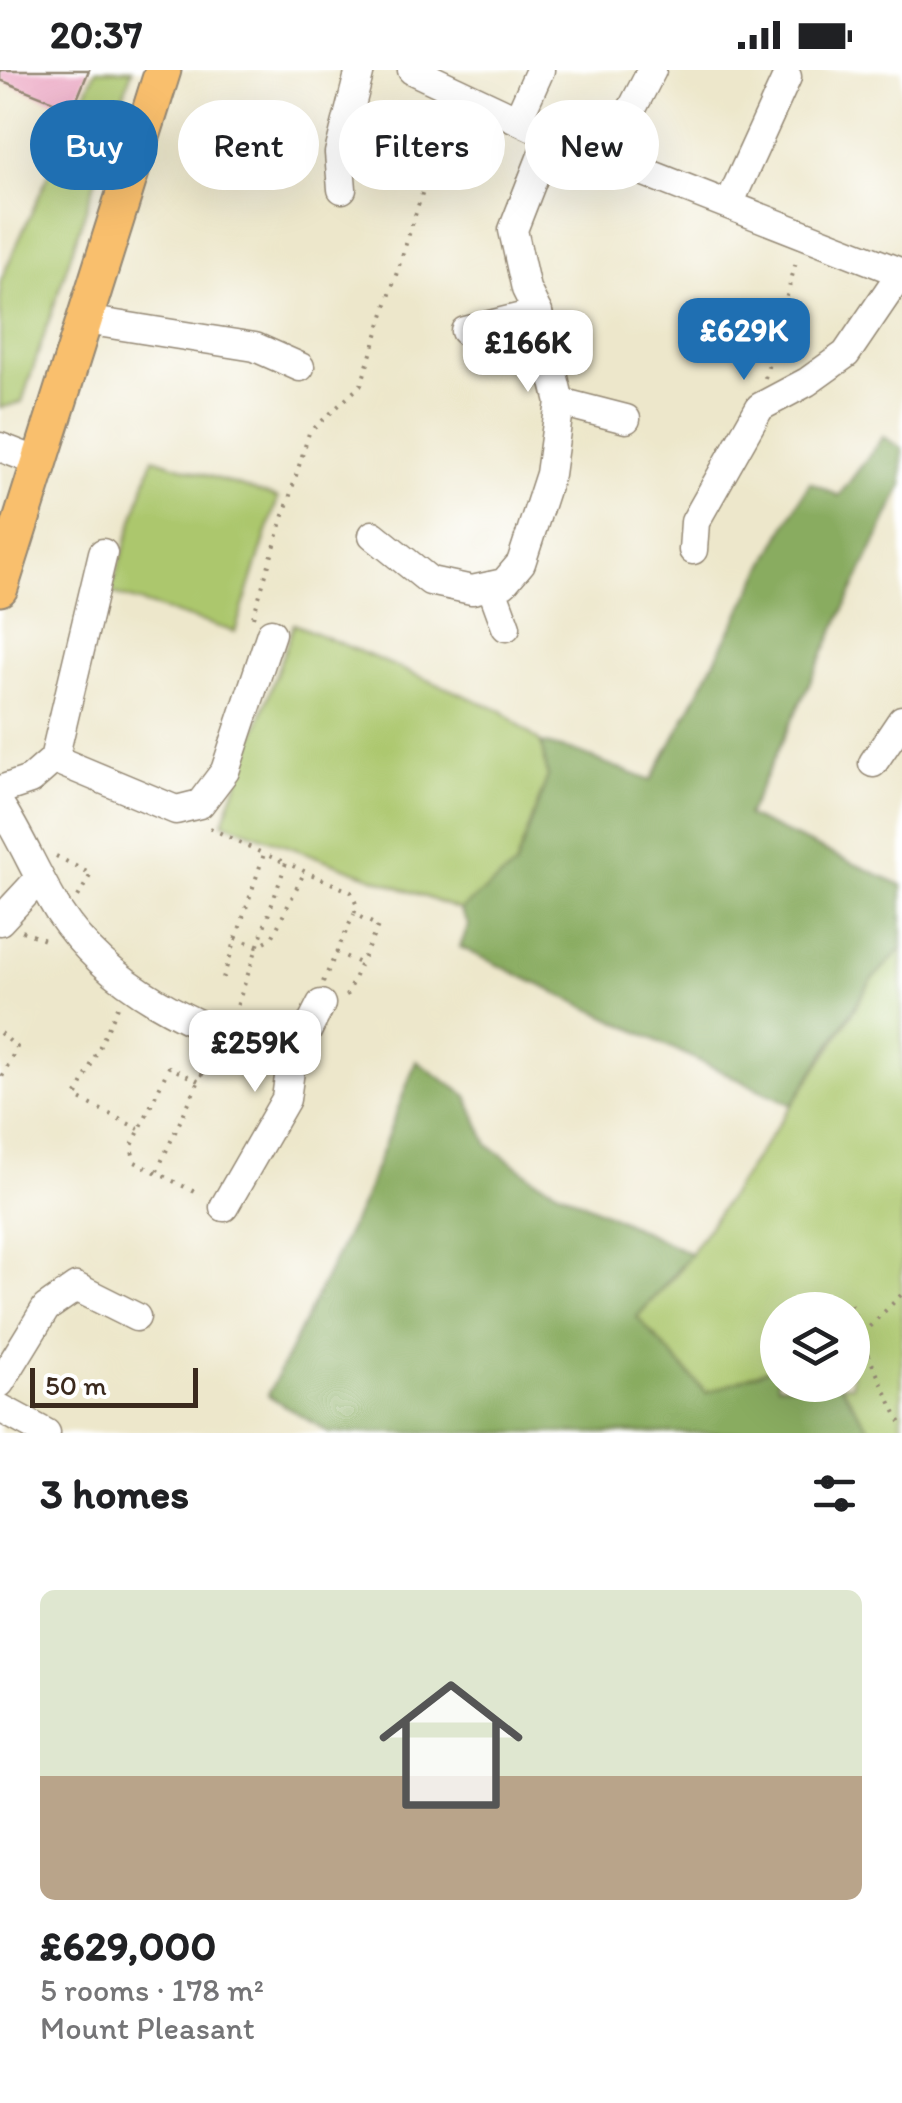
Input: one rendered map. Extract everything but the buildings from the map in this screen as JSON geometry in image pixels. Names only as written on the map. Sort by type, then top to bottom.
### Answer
[{"type":"main road","points":[[0,588],[163,70]]},
{"type":"street","points":[[352,100],[360,70]]},
{"type":"street","points":[[412,70],[525,122]]},
{"type":"street","points":[[518,118],[540,70]]},
{"type":"street","points":[[636,100],[652,70]]},
{"type":"street","points":[[729,204],[787,76]]},
{"type":"street","points":[[659,177],[902,273],[846,354],[808,382],[760,407],[695,522],[693,550]]},
{"type":"street","points":[[373,535],[430,581],[472,590],[504,583],[521,563],[550,474],[560,402],[538,314],[526,289],[513,230],[529,190]]},
{"type":"street","points":[[465,331],[538,314]]},
{"type":"street","points":[[84,320],[254,347],[300,367]]},
{"type":"street","points":[[560,402],[626,419]]},
{"type":"street","points":[[0,447],[42,463]]},
{"type":"street","points":[[0,790],[30,780],[54,758],[103,553]]},
{"type":"street","points":[[491,586],[506,627]]},
{"type":"street","points":[[54,758],[176,810],[200,804],[226,771],[271,633]]},
{"type":"street","points":[[886,758],[902,720]]},
{"type":"street","points":[[0,804],[21,839],[45,866],[61,915],[110,972],[222,1045],[292,1064]]},
{"type":"street","points":[[5,924],[45,866]]},
{"type":"street","points":[[224,1207],[287,1098],[292,1064],[321,1004]]},
{"type":"street","points":[[0,1384],[46,1308],[76,1287],[136,1316]]},
{"type":"street","points":[[0,1408],[46,1433]]},
{"type":"path","points":[[271,633],[251,616],[309,432],[361,386],[455,89]]},
{"type":"path","points":[[770,402],[764,388],[765,375],[803,234]]},
{"type":"path","points":[[176,810],[351,892],[357,906],[315,1000],[338,1013],[378,926],[354,914]]},
{"type":"path","points":[[223,978],[264,854]]},
{"type":"path","points":[[156,1172],[208,1059],[222,1045],[286,863]]},
{"type":"path","points":[[45,866],[90,874],[72,910]]},
{"type":"path","points":[[236,938],[257,946],[272,938],[305,871]]},
{"type":"path","points":[[5,924],[54,944]]},
{"type":"path","points":[[336,952],[361,964]]},
{"type":"path","points":[[124,996],[76,1097],[139,1129]]},
{"type":"path","points":[[0,1033],[17,1047],[0,1081]]},
{"type":"path","points":[[198,1081],[169,1067],[131,1148],[135,1162],[224,1207]]},
{"type":"path","points":[[870,1326],[902,1294]]},
{"type":"path","points":[[870,1352],[902,1426]]},
{"type":"green space","points":[[96,70],[132,70],[122,100],[82,100]]},
{"type":"green space","points":[[42,190],[92,190],[22,402],[0,408],[0,282]]},
{"type":"green space","points":[[883,437],[902,448],[902,486],[747,816],[902,885],[902,948],[871,981],[792,1105],[460,947],[469,925],[460,910],[515,867],[548,776],[541,743],[574,751],[651,781],[810,482],[839,496]]},
{"type":"green space","points":[[153,458],[278,498],[235,632],[110,593]]},
{"type":"green space","points":[[294,624],[502,711],[541,743],[548,776],[515,867],[460,910],[223,822]]},
{"type":"green space","points":[[902,948],[902,1433],[872,1433],[851,1402],[870,1402],[870,1292],[760,1292],[760,1373],[707,1393],[637,1317],[677,1273],[832,1046],[871,981]]},
{"type":"green space","points":[[416,1061],[467,1096],[488,1145],[536,1180],[691,1254],[637,1317],[706,1393],[760,1372],[760,1402],[851,1402],[872,1433],[329,1433],[268,1395],[363,1201]]}]
